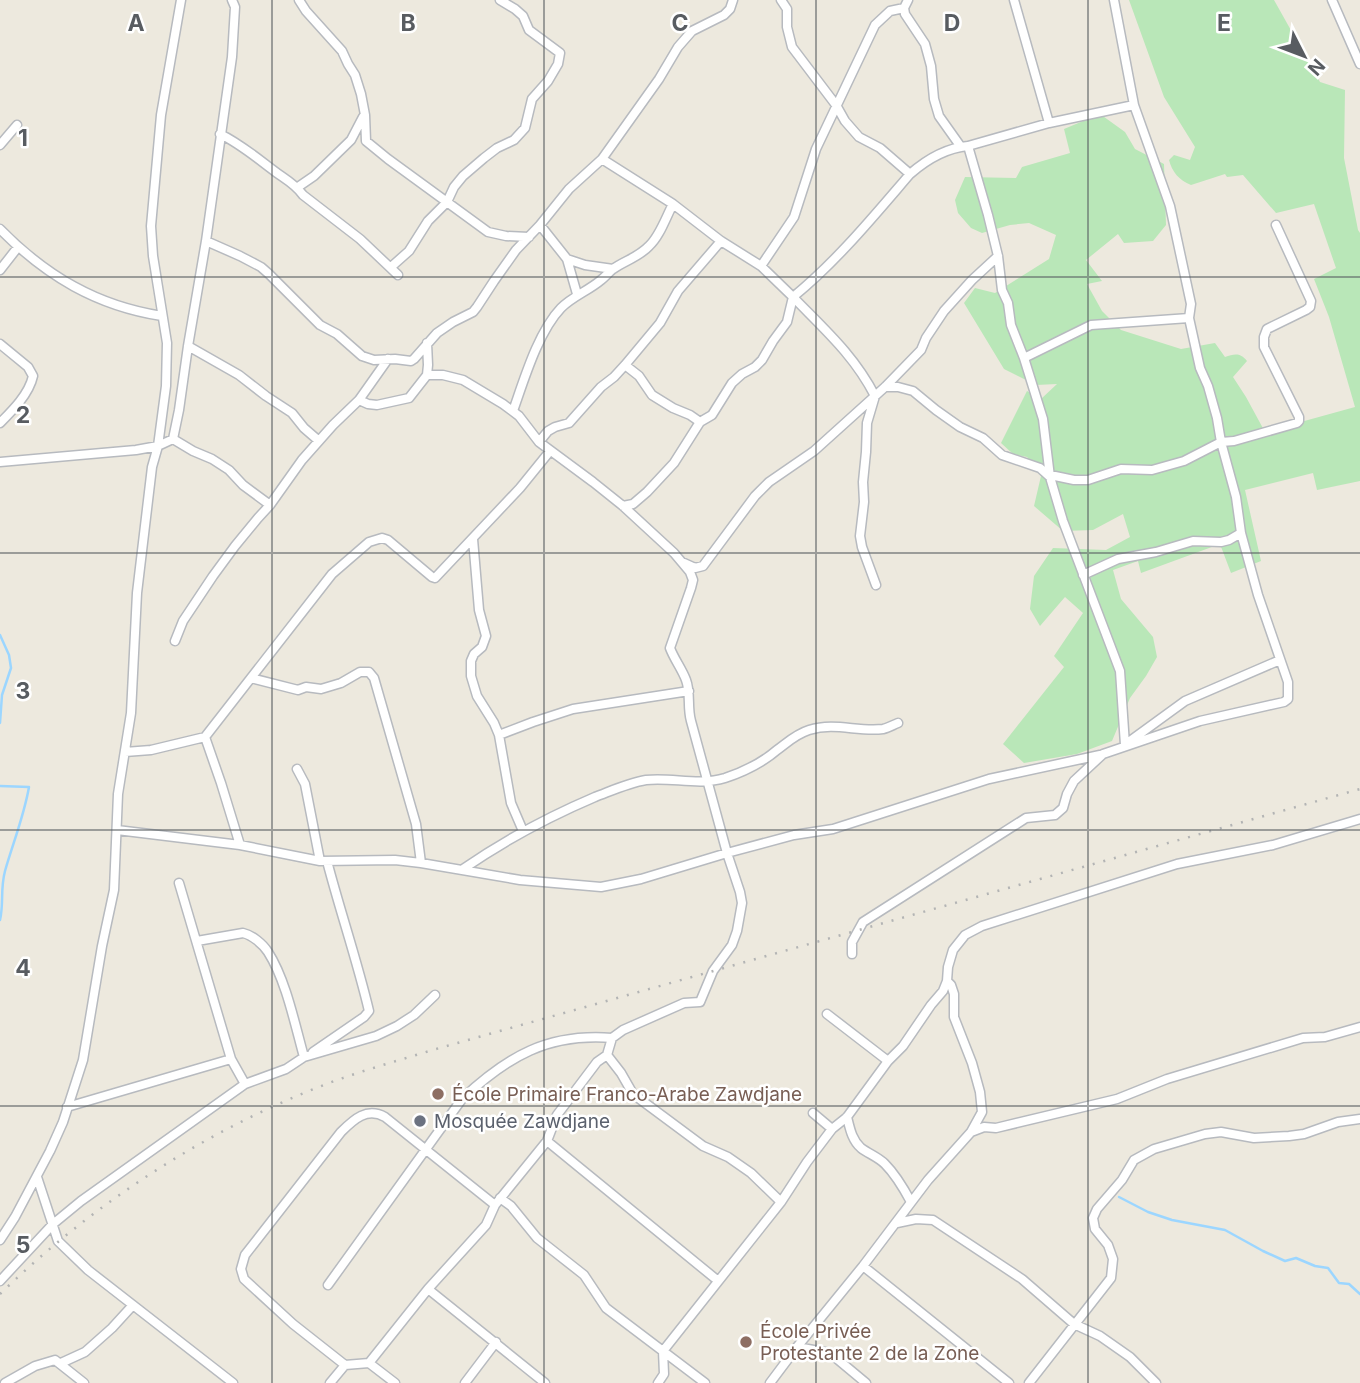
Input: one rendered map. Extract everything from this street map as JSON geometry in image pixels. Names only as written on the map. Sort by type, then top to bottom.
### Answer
[{"type":"street","points":[[0,1240],[50,1151],[83,1060],[114,890],[118,794],[131,713],[137,593],[167,366],[167,343],[151,237],[152,208],[161,115],[181,0]]},
{"type":"street","points":[[173,439],[206,241],[232,57],[232,0]]},
{"type":"street","points":[[299,0],[342,51],[355,75],[365,115],[366,141],[488,232],[529,237]]},
{"type":"street","points":[[391,267],[409,251],[428,221],[447,202],[463,176],[484,158],[514,140],[525,128],[532,99],[548,81],[558,64],[560,53],[529,30],[523,16],[502,0]]},
{"type":"street","points":[[206,241],[261,267],[320,325],[337,334],[362,356],[374,360],[411,361],[437,333],[477,307],[516,250],[569,189],[602,159],[659,79],[678,47],[692,31],[723,15],[730,9],[733,0]]},
{"type":"street","points":[[781,0],[787,9],[787,27],[792,47],[845,121],[859,137],[880,148],[909,174]]},
{"type":"street","points":[[1014,0],[1049,123]]},
{"type":"street","points":[[117,830],[240,845],[324,861],[395,860],[520,880],[601,887],[641,879],[794,835],[834,829],[989,779],[1103,754],[1200,722],[1288,699],[1288,682],[1258,595],[1241,533],[1236,497],[1217,418],[1200,368],[1189,318],[1191,304],[1170,206],[1134,105],[1114,0]]},
{"type":"street","points":[[1332,0],[1360,64]]},
{"type":"street","points":[[761,266],[794,217],[816,149],[875,25],[890,11],[906,4],[905,14],[925,44],[939,116],[964,147],[988,215],[1011,325],[1043,419],[1050,477],[1063,521],[1120,671],[1125,745]]},
{"type":"street","points":[[623,506],[634,503],[674,463],[701,422],[712,415],[732,383],[762,360],[787,322],[793,297],[817,278],[909,174],[922,163],[937,155],[1049,123],[1134,105]]},
{"type":"street","points":[[298,187],[314,176],[351,140],[365,115]]},
{"type":"street","points":[[0,145],[17,125]]},
{"type":"street","points":[[220,134],[239,143],[298,187],[303,195],[347,228],[398,275]]},
{"type":"street","points":[[602,159],[673,204],[761,266],[845,350],[865,376],[875,396],[867,423],[860,536],[876,585]]},
{"type":"street","points":[[513,411],[527,372],[551,321],[560,309],[577,294],[651,245],[673,204]]},
{"type":"street","points":[[540,225],[567,259],[577,294]]},
{"type":"street","points":[[1050,477],[1055,475],[1088,480],[1121,469],[1152,470],[1184,461],[1221,442],[1297,424],[1299,416],[1265,346],[1264,337],[1267,330],[1310,307],[1311,301],[1276,225]]},
{"type":"street","points":[[0,229],[41,265],[81,292],[141,313],[162,316]]},
{"type":"street","points":[[538,442],[548,431],[569,424],[601,387],[625,365],[660,323],[678,290],[721,240]]},
{"type":"street","points":[[0,270],[18,247]]},
{"type":"street","points":[[328,1285],[462,1099],[487,1076],[540,1046],[583,1037],[612,1038],[684,1003],[700,1002],[713,971],[732,945],[742,903],[689,713],[686,680],[670,648],[693,580],[755,496],[769,482],[814,451],[885,387],[920,350],[944,311],[998,256]]},
{"type":"street","points":[[567,259],[613,269]]},
{"type":"street","points":[[1024,358],[1091,326],[1189,318]]},
{"type":"street","points":[[359,400],[377,405],[404,400],[414,394],[427,375],[427,343]]},
{"type":"street","points":[[0,344],[28,367],[33,376],[12,411],[0,423]]},
{"type":"street","points":[[188,346],[239,375],[292,413],[319,441]]},
{"type":"street","points":[[175,641],[183,621],[249,528],[319,441],[359,400],[388,359]]},
{"type":"street","points":[[625,365],[639,376],[652,395],[701,422]]},
{"type":"street","points":[[427,375],[443,375],[463,380],[513,411],[538,442],[623,506],[684,563],[693,580]]},
{"type":"street","points":[[885,387],[913,391],[960,427],[983,438],[1002,455],[1040,468],[1050,477]]},
{"type":"street","points":[[0,462],[136,450],[158,446],[173,439]]},
{"type":"street","points":[[173,439],[229,470],[243,485],[270,505]]},
{"type":"street","points":[[125,752],[151,750],[205,737],[332,574],[369,542],[382,538],[388,540],[435,578],[520,488],[550,451]]},
{"type":"street","points":[[1083,575],[1118,559],[1193,541],[1221,542],[1241,533]]},
{"type":"street","points":[[473,539],[479,610],[486,636],[482,647],[474,654],[470,668],[477,696],[499,736],[511,803],[523,831]]},
{"type":"street","points":[[684,563],[695,568],[703,566]]},
{"type":"street","points":[[1125,745],[1185,701],[1280,660]]},
{"type":"street","points":[[251,678],[298,690],[306,687],[321,689],[341,683],[360,672],[369,672],[374,678],[416,824],[421,863]]},
{"type":"street","points":[[499,736],[573,709],[689,691]]},
{"type":"street","points":[[463,869],[496,846],[561,811],[621,787],[644,780],[708,782],[725,778],[751,766],[776,751],[789,739],[808,730],[830,725],[885,729],[898,723]]},
{"type":"street","points":[[205,737],[240,845]]},
{"type":"street","points":[[852,954],[852,942],[863,922],[1026,818],[1055,815],[1063,808],[1073,781],[1103,754]]},
{"type":"street","points":[[0,1281],[53,1224],[81,1201],[245,1084],[285,1069],[369,1011],[362,979],[324,861],[305,784],[297,769]]},
{"type":"street","points":[[658,1383],[664,1374],[663,1351],[780,1202],[832,1129],[847,1117],[888,1061],[903,1046],[943,990],[953,950],[965,935],[982,926],[1177,864],[1273,845],[1360,819]]},
{"type":"street","points":[[179,883],[231,1059],[245,1084]]},
{"type":"street","points":[[197,941],[243,933],[249,934],[267,950],[281,980],[308,1055]]},
{"type":"street","points":[[770,1383],[928,1180],[971,1132],[982,1112],[981,1091],[954,1017],[954,994],[947,981]]},
{"type":"street","points":[[308,1055],[376,1036],[414,1015],[435,995]]},
{"type":"street","points":[[827,1014],[888,1061]]},
{"type":"street","points":[[971,1132],[984,1126],[996,1128],[1117,1099],[1167,1079],[1282,1044],[1303,1038],[1325,1037],[1360,1027]]},
{"type":"street","points":[[369,1363],[428,1289],[485,1225],[498,1202],[547,1142],[557,1115],[597,1062],[607,1055],[612,1038]]},
{"type":"street","points":[[607,1055],[633,1094],[703,1146],[728,1157],[751,1173],[780,1202]]},
{"type":"street","points":[[67,1107],[231,1059]]},
{"type":"street","points":[[394,1383],[369,1363],[345,1365],[293,1324],[250,1285],[244,1279],[241,1269],[246,1255],[341,1132],[361,1115],[377,1113],[498,1202],[511,1206],[537,1238],[584,1275],[606,1308],[705,1383]]},
{"type":"street","points":[[813,1113],[832,1129]]},
{"type":"street","points":[[847,1117],[852,1137],[862,1149],[886,1165],[911,1202]]},
{"type":"street","points":[[1029,1383],[1111,1278],[1113,1259],[1108,1245],[1095,1229],[1093,1218],[1097,1209],[1122,1181],[1134,1160],[1154,1149],[1205,1134],[1222,1132],[1254,1138],[1289,1136],[1304,1134],[1338,1122],[1360,1119]]},
{"type":"street","points":[[547,1142],[717,1280]]},
{"type":"street","points":[[37,1177],[58,1241],[88,1270],[233,1383]]},
{"type":"street","points":[[897,1223],[916,1219],[933,1220],[1022,1279],[1074,1324],[1100,1336],[1130,1357],[1156,1383]]},
{"type":"street","points":[[863,1266],[1009,1383]]},
{"type":"street","points":[[428,1289],[545,1383]]},
{"type":"street","points":[[61,1363],[85,1352],[112,1328],[132,1305]]},
{"type":"street","points":[[465,1383],[496,1342]]},
{"type":"street","points":[[797,1348],[830,1353],[866,1383]]},
{"type":"street","points":[[5,1383],[35,1366],[55,1360],[85,1383]]},
{"type":"street","points":[[330,1383],[345,1365]]},
{"type":"green space","points":[[1129,0],[1274,0],[1320,82],[1345,90],[1344,158],[1360,233],[1360,481],[1317,490],[1313,473],[1245,490],[1261,561],[1231,573],[1220,544],[1141,573],[1138,561],[1113,570],[1121,599],[1153,637],[1157,657],[1130,698],[1112,741],[1077,754],[1024,763],[1003,744],[1064,667],[1054,656],[1083,613],[1065,597],[1040,626],[1030,609],[1034,576],[1053,548],[1106,550],[1130,537],[1123,514],[1093,530],[1063,531],[1034,506],[1041,476],[1027,457],[1013,454],[1001,443],[1027,391],[1041,399],[1057,384],[1036,385],[1004,369],[964,303],[975,288],[995,293],[1049,259],[1056,235],[1029,223],[982,233],[971,228],[958,213],[955,200],[965,177],[1016,178],[1022,167],[1070,153],[1064,129],[1100,114],[1125,132],[1135,149],[1164,164],[1166,225],[1153,241],[1124,243],[1118,234],[1086,260],[1102,281],[1087,284],[1102,311],[1121,330],[1181,349],[1215,343],[1225,357],[1242,356],[1247,361],[1233,377],[1265,432],[1355,407],[1329,317],[1314,279],[1336,268],[1314,204],[1276,213],[1243,175],[1227,177],[1225,174],[1191,185],[1177,175],[1169,160],[1174,155],[1190,160],[1195,147],[1164,97]]},
{"type":"waterway","points":[[0,635],[9,655],[11,668],[2,695],[0,723]]},
{"type":"waterway","points":[[0,786],[29,787],[5,871],[0,920]]},
{"type":"waterway","points":[[1119,1197],[1148,1212],[1172,1220],[1225,1230],[1285,1261],[1296,1258],[1328,1268],[1339,1283],[1349,1284],[1360,1294]]},
{"type":"railway","points":[[0,1294],[74,1229],[154,1172],[239,1123],[329,1083],[436,1049],[1360,789]]},
{"type":"place","name":"École Primaire Franco-Arabe Zawdjane","points":[[438,1094]]},
{"type":"place","name":"Mosquée Zawdjane","points":[[420,1121]]},
{"type":"place","name":"École Privée Protestante 2 de la Zone","points":[[746,1342]]}]
